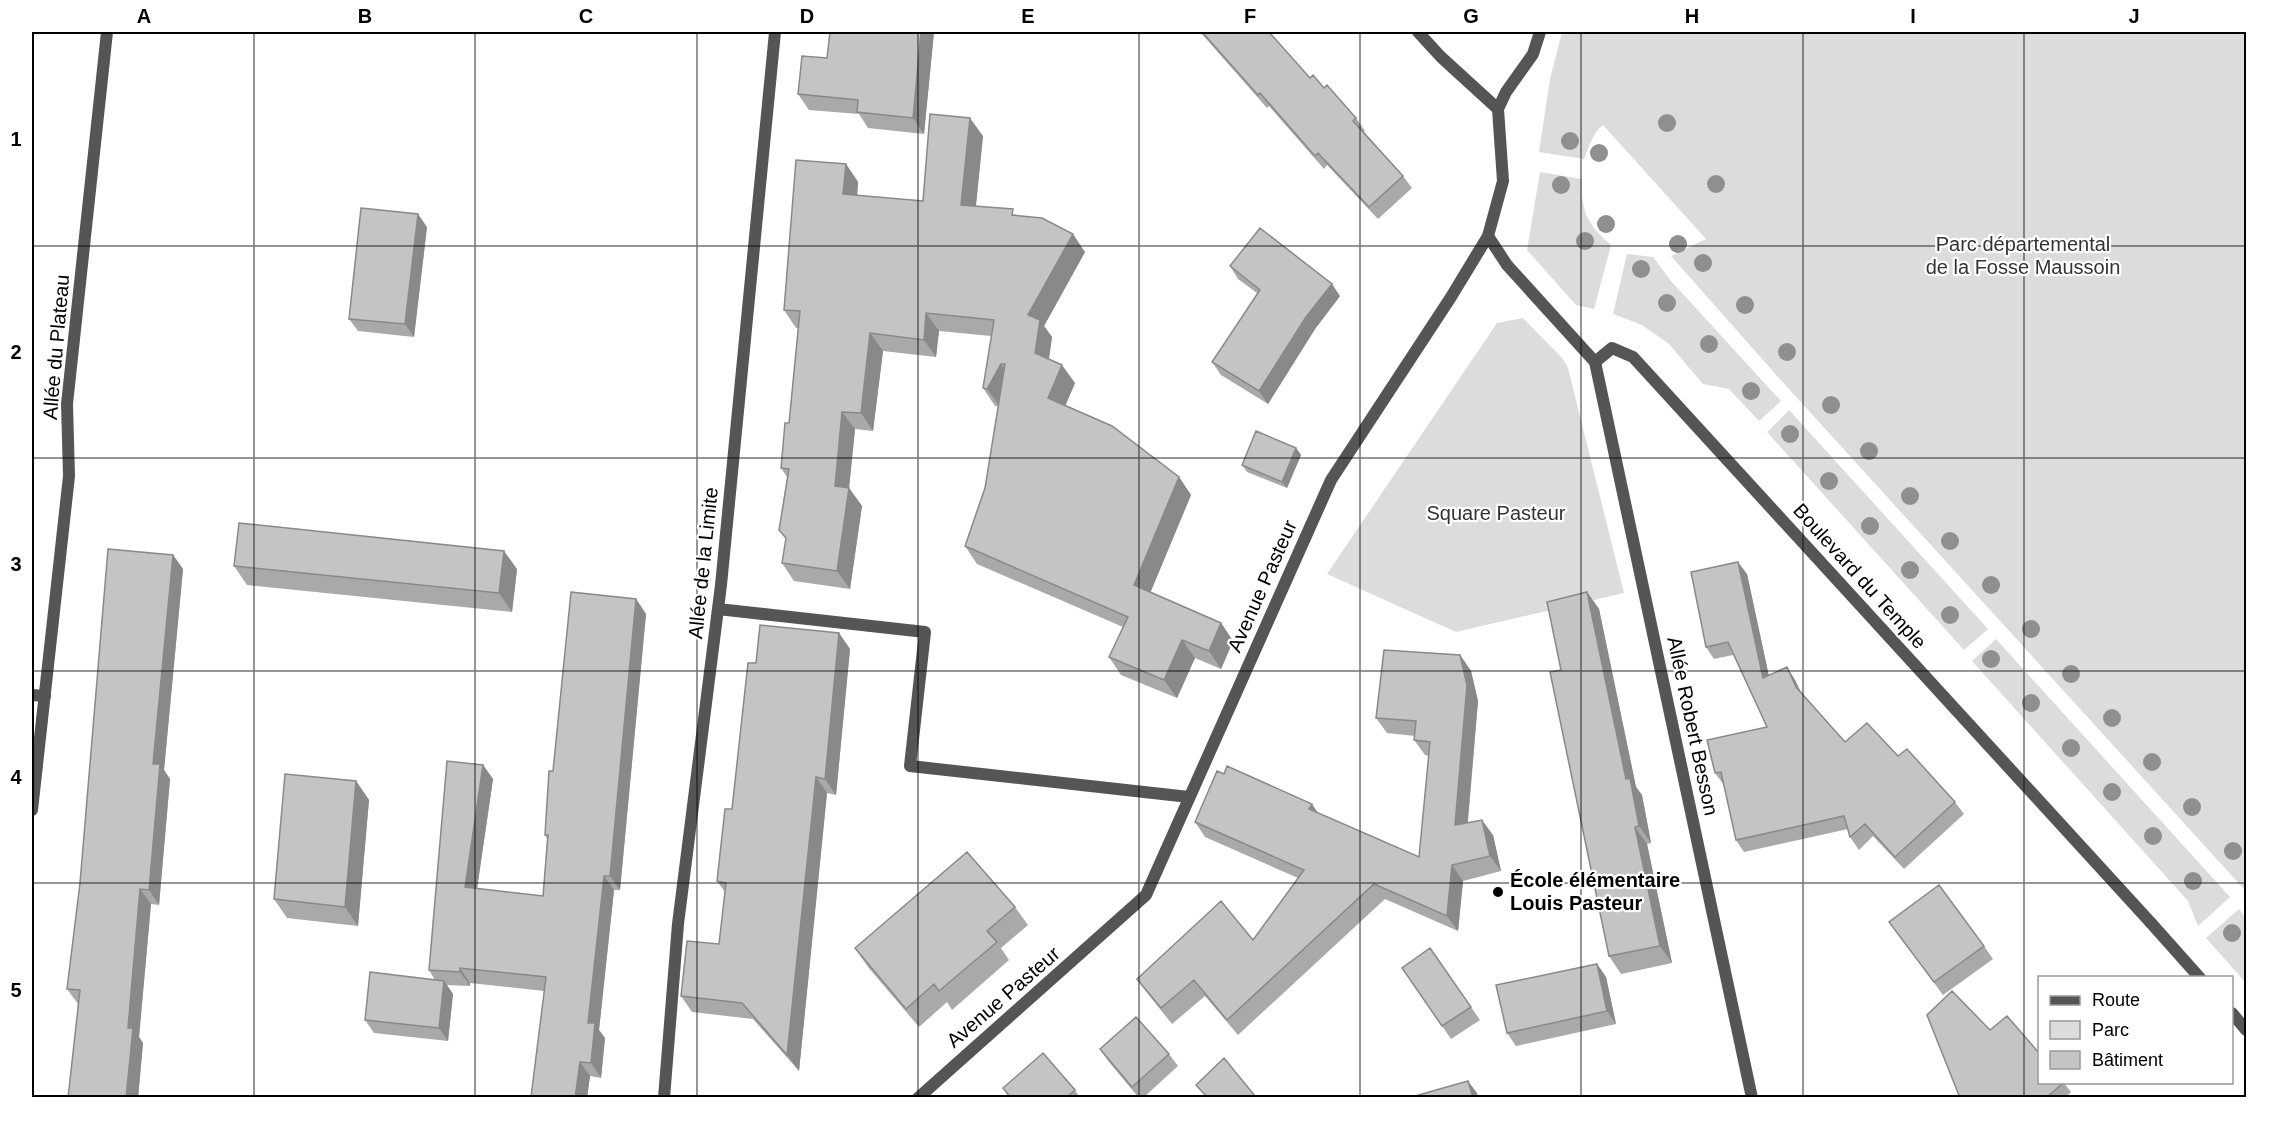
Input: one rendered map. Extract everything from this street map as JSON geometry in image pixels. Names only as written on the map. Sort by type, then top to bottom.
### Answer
[{"type":"street","name":"Allée du Plateau","points":[[32,810],[69,476],[67,404],[107,32]]},
{"type":"street","name":"Allée de la Limite","points":[[664,1098],[678,924],[718,609],[775,32]]},
{"type":"street","points":[[1418,32],[1441,57],[1498,109],[1506,92],[1533,54],[1540,32]]},
{"type":"street","name":"Avenue Pasteur","points":[[918,1098],[1146,895],[1330,480],[1451,297],[1488,236],[1503,182],[1498,109]]},
{"type":"street","points":[[1488,236],[1507,265],[1595,362]]},
{"type":"street","name":"Boulevard du Temple","points":[[1595,362],[1612,348],[1633,357],[2198,976]]},
{"type":"street","name":"Allée Robert Besson","points":[[1595,362],[1752,1098]]},
{"type":"street","points":[[718,609],[925,632],[910,766],[1189,797]]},
{"type":"street","points":[[32,695],[45,696]]},
{"type":"street","points":[[2233,1014],[2247,1030]]},
{"type":"green space","name":"Parc départemental de la Fosse Maussoin","points":[[1562,32],[2246,32],[2246,885],[2243,888],[1778,377],[1671,256],[1706,239],[1603,125],[1594,136],[1584,159],[1539,152],[1550,79]]},
{"type":"green space","points":[[1540,172],[1582,179],[1584,209],[1587,216],[1591,224],[1611,245],[1594,309],[1576,305],[1527,250]]},
{"type":"green space","points":[[1627,254],[1653,257],[1671,281],[1781,401],[1759,421],[1729,389],[1703,384],[1669,344],[1642,325],[1613,314]]},
{"type":"green space","name":"Square Pasteur","points":[[1523,318],[1563,359],[1568,368],[1624,593],[1456,632],[1327,574],[1497,323]]},
{"type":"green space","points":[[1789,410],[1988,629],[1964,650],[1767,432]]},
{"type":"green space","points":[[1996,639],[2230,897],[2198,926],[2188,901],[1972,661]]},
{"type":"green space","points":[[2239,909],[2246,918],[2246,983],[2206,938]]},
{"type":"building","points":[[830,32],[921,32],[913,118],[857,112],[858,100],[798,94],[802,56],[827,58]]},
{"type":"building","points":[[1202,32],[1269,32],[1310,78],[1313,75],[1324,88],[1327,85],[1356,118],[1353,121],[1403,176],[1369,207],[1318,153],[1315,156]]},
{"type":"building","points":[[930,114],[970,118],[961,205],[1013,209],[1012,215],[1042,218],[1073,234],[1028,315],[1040,320],[1035,353],[1062,365],[1048,398],[1112,426],[1179,477],[1134,585],[1221,623],[1209,651],[1182,640],[1164,680],[1109,657],[1128,617],[965,546],[985,488],[1005,364],[1001,364],[987,389],[983,388],[994,320],[926,313],[924,340],[870,333],[861,413],[842,412],[835,486],[849,488],[837,571],[782,563],[786,538],[779,530],[789,469],[781,468],[785,423],[789,423],[800,311],[784,310],[796,160],[846,164],[843,194],[923,201]]},
{"type":"building","points":[[361,208],[418,214],[405,324],[349,319]]},
{"type":"building","points":[[1260,228],[1332,284],[1306,317],[1259,391],[1212,362],[1260,290],[1230,266]]},
{"type":"building","points":[[1256,431],[1296,448],[1282,482],[1242,465]]},
{"type":"building","points":[[239,523],[504,551],[499,593],[234,566]]},
{"type":"building","points":[[108,549],[173,555],[153,764],[160,764],[149,890],[140,889],[128,1028],[133,1028],[126,1098],[68,1098],[80,990],[67,989],[80,883]]},
{"type":"building","points":[[1738,562],[1763,678],[1787,667],[1796,687],[1845,742],[1867,723],[1898,756],[1907,749],[1955,802],[1895,857],[1865,824],[1850,837],[1844,816],[1736,840],[1721,772],[1715,773],[1707,740],[1767,727],[1728,642],[1706,647],[1691,572]]},
{"type":"building","points":[[571,592],[636,599],[610,876],[604,876],[588,1023],[595,1023],[591,1063],[580,1062],[575,1098],[533,1098],[531,1097],[546,977],[460,968],[460,972],[429,970],[447,761],[483,765],[465,887],[543,896],[548,835],[545,835],[549,771],[553,771]]},
{"type":"building","points":[[1587,592],[1626,779],[1630,778],[1639,826],[1635,827],[1660,946],[1609,956],[1550,672],[1561,670],[1547,602]]},
{"type":"building","points":[[760,625],[839,633],[825,779],[816,777],[787,1055],[742,1003],[681,996],[687,941],[719,944],[726,883],[717,881],[725,809],[732,809],[748,663],[756,663]]},
{"type":"building","points":[[1384,650],[1460,655],[1467,685],[1455,825],[1482,820],[1490,856],[1452,865],[1447,916],[1374,884],[1227,1020],[1194,980],[1161,1008],[1137,979],[1221,901],[1253,940],[1304,870],[1195,822],[1217,771],[1224,774],[1227,766],[1312,804],[1309,809],[1419,857],[1430,742],[1414,740],[1416,721],[1376,718]]},
{"type":"building","points":[[285,774],[356,781],[345,907],[274,899]]},
{"type":"building","points":[[967,852],[1015,907],[987,931],[997,942],[939,991],[934,984],[906,1009],[855,948]]},
{"type":"building","points":[[1939,885],[1984,946],[1934,982],[1889,922]]},
{"type":"building","points":[[1430,948],[1471,1007],[1442,1026],[1402,968]]},
{"type":"building","points":[[1597,964],[1607,1011],[1507,1033],[1496,985]]},
{"type":"building","points":[[370,972],[444,981],[439,1028],[365,1020]]},
{"type":"building","points":[[1952,991],[1990,1030],[2007,1016],[2038,1052],[2038,1084],[2062,1084],[2046,1098],[1960,1098],[1927,1015]]},
{"type":"building","points":[[1136,1017],[1169,1054],[1132,1087],[1100,1049]]},
{"type":"building","points":[[1043,1053],[1075,1090],[1066,1098],[1011,1098],[1003,1088]]},
{"type":"building","points":[[1224,1058],[1255,1096],[1264,1096],[1264,1098],[1208,1098],[1196,1085]]},
{"type":"building","points":[[1468,1081],[1473,1098],[1408,1098]]},
{"type":"place","name":"École élémentaire Louis Pasteur","points":[[1498,892]]}]
